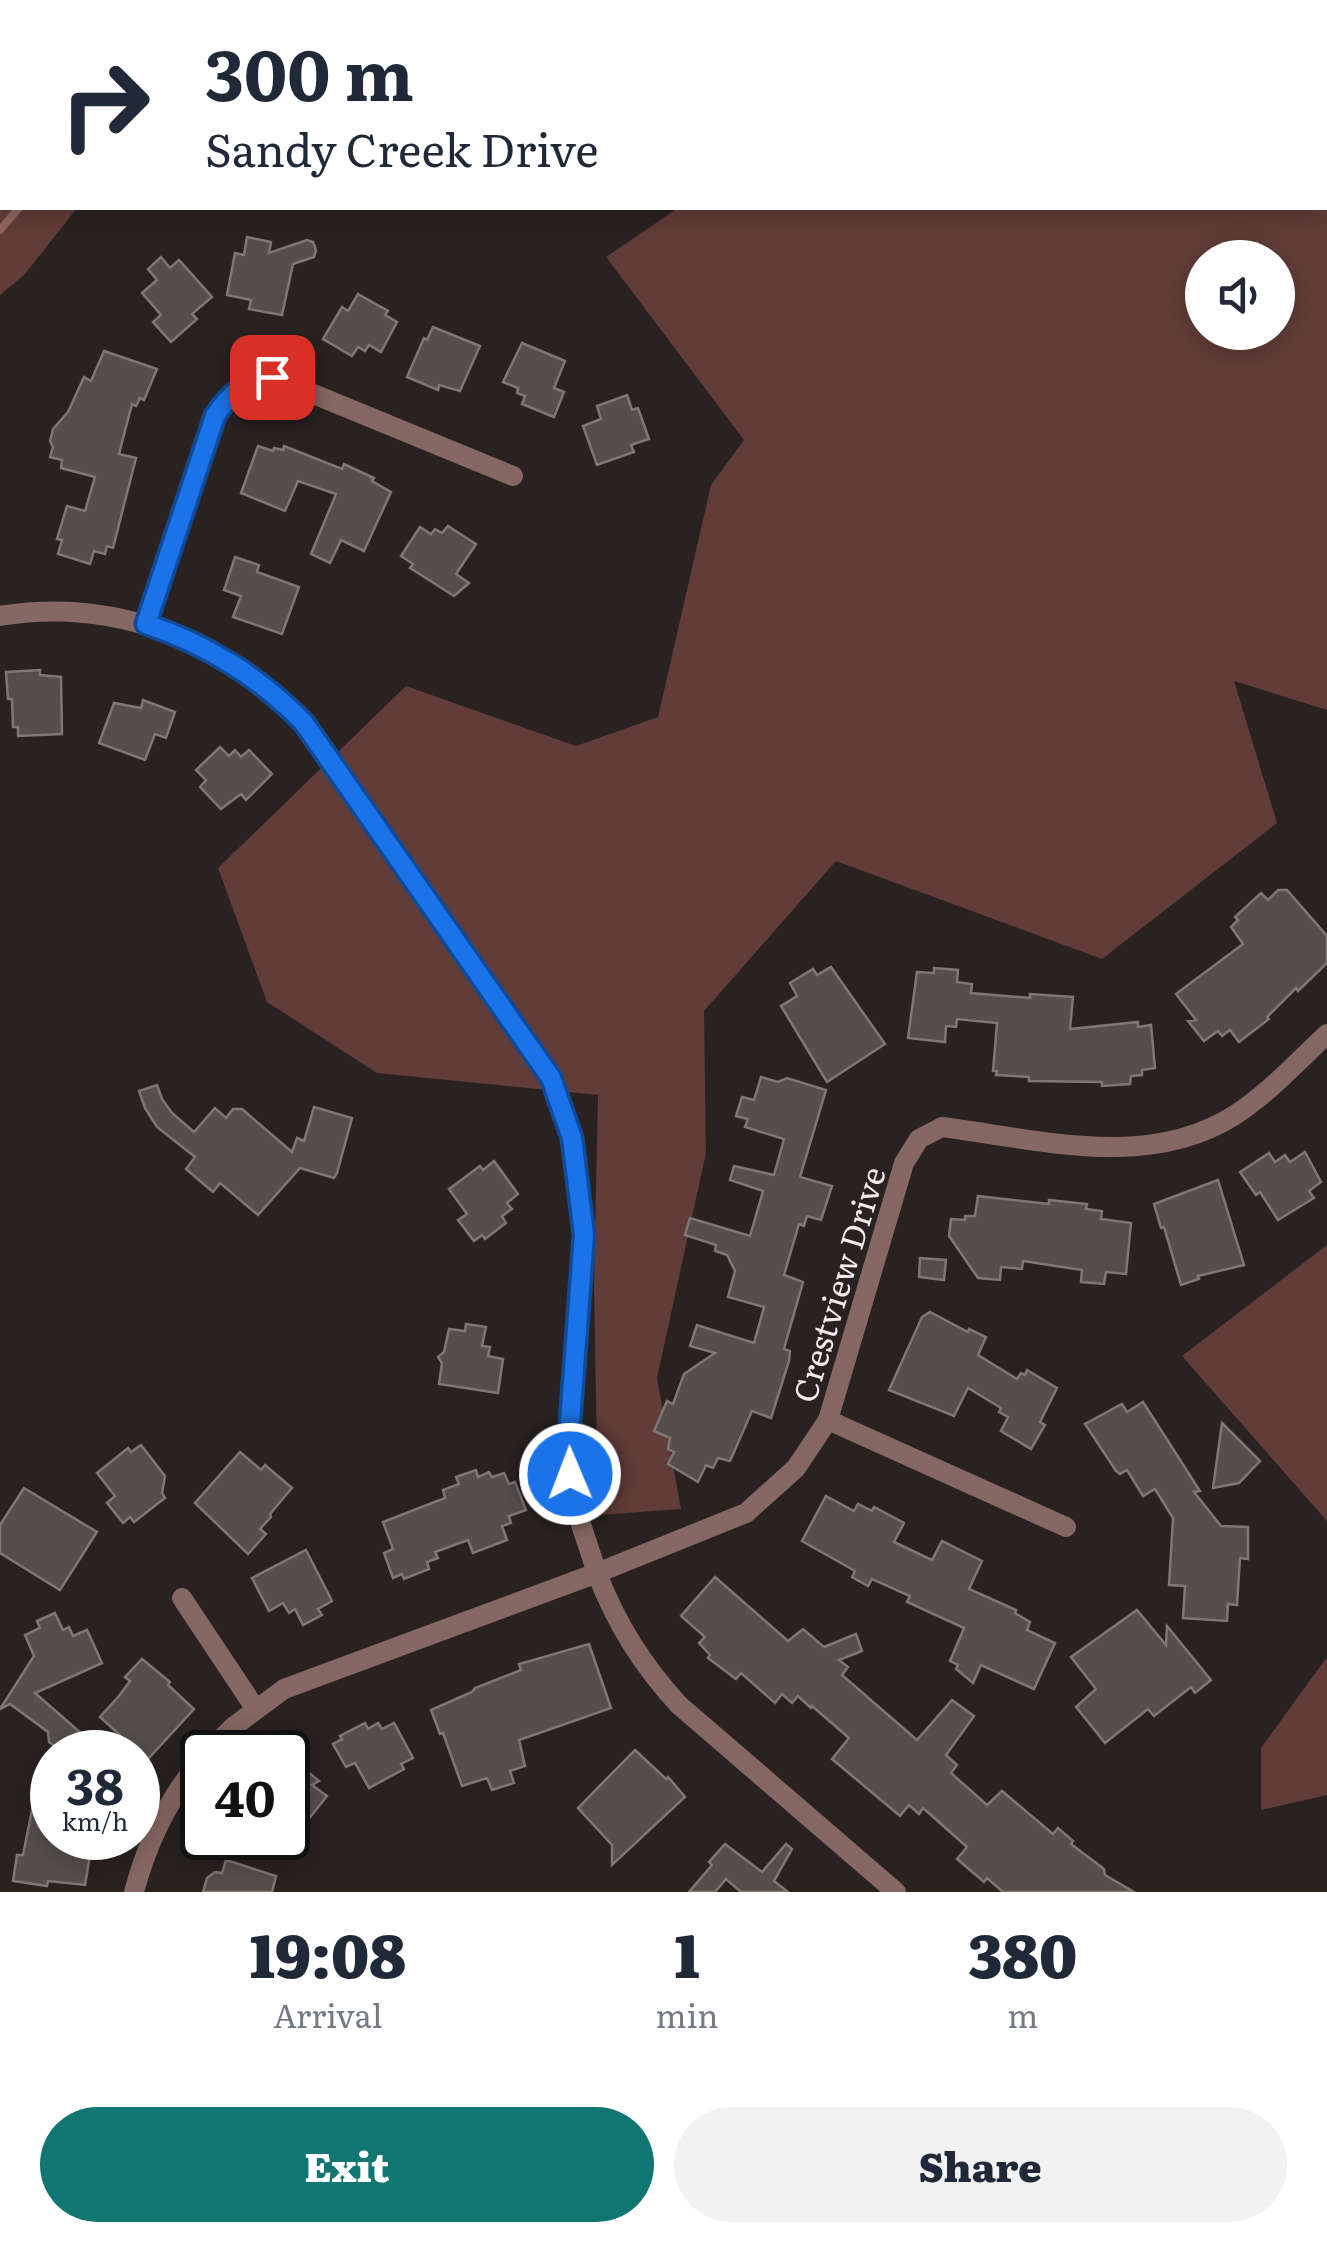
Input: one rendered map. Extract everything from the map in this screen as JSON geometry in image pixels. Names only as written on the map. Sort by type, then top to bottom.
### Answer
[{"type":"street","points":[[146,624],[215,416],[229,394],[256,379],[272,377],[513,476]]},
{"type":"street","points":[[0,616],[81,612],[146,624],[232,662],[270,690],[304,723],[551,1078],[572,1138],[584,1235],[568,1449],[573,1500],[598,1573],[626,1636],[659,1684],[679,1705],[896,1892]]},
{"type":"street","name":"Crestview Drive","points":[[232,1730],[284,1689],[318,1674],[598,1573],[746,1513],[796,1468],[828,1420],[904,1163],[919,1138],[942,1128],[1106,1148],[1167,1143],[1211,1128],[1245,1108],[1327,1034]]},
{"type":"street","points":[[828,1420],[1066,1526]]},
{"type":"street","points":[[182,1598],[255,1708]]},
{"type":"street","points":[[134,1892],[149,1845],[180,1792]]},
{"type":"shaded area","points":[[0,210],[75,210],[25,274],[0,295]]},
{"type":"shaded area","points":[[675,210],[1327,210],[1327,710],[1234,681],[1277,823],[1102,959],[836,861],[704,1011],[706,1153],[657,1378],[681,1509],[598,1515],[594,1283],[598,1095],[377,1073],[267,1002],[218,868],[406,686],[576,746],[658,717],[711,485],[744,440],[606,257]]},
{"type":"shaded area","points":[[1327,1245],[1327,1521],[1182,1356]]},
{"type":"shaded area","points":[[1327,1657],[1327,1795],[1261,1810],[1261,1748]]},
{"type":"building","points":[[247,237],[271,242],[269,253],[307,240],[313,242],[314,257],[293,264],[282,315],[249,309],[251,300],[227,295],[235,253],[244,255]]},
{"type":"building","points":[[161,257],[170,268],[179,260],[212,297],[192,314],[197,319],[171,342],[153,322],[161,315],[142,293],[157,280],[148,269]]},
{"type":"building","points":[[358,294],[388,311],[385,315],[397,322],[381,352],[369,345],[365,351],[358,347],[352,356],[323,339],[342,307],[348,311]]},
{"type":"building","points":[[433,327],[480,346],[460,391],[439,385],[438,390],[407,377]]},
{"type":"building","points":[[522,343],[565,361],[554,388],[564,392],[554,417],[522,404],[525,396],[503,382]]},
{"type":"building","points":[[104,351],[157,369],[144,400],[140,398],[136,406],[132,404],[119,454],[136,458],[113,548],[107,546],[105,554],[94,551],[90,564],[58,554],[62,540],[57,539],[67,506],[85,511],[95,477],[61,468],[62,460],[50,457],[50,441],[84,377],[91,381]]},
{"type":"building","points":[[627,395],[632,410],[638,408],[649,439],[631,445],[634,452],[597,465],[583,426],[601,419],[597,406]]},
{"type":"building","points":[[258,446],[273,451],[283,450],[284,446],[342,469],[344,464],[374,478],[372,481],[391,492],[364,551],[341,540],[330,563],[311,554],[336,494],[298,481],[285,511],[241,493]]},
{"type":"building","points":[[448,526],[476,544],[456,574],[469,583],[454,596],[410,568],[413,564],[401,556],[420,527],[431,534],[435,529],[442,533]]},
{"type":"building","points":[[235,557],[259,565],[257,572],[299,587],[282,634],[233,617],[241,596],[224,590]]},
{"type":"building","points":[[40,670],[40,675],[61,677],[62,734],[18,736],[18,727],[13,727],[6,672]]},
{"type":"building","points":[[143,700],[175,712],[166,738],[155,734],[145,760],[99,743],[114,703],[141,708]]},
{"type":"building","points":[[220,747],[229,756],[235,750],[241,757],[249,750],[272,774],[246,800],[241,794],[221,809],[200,787],[206,780],[196,770]]},
{"type":"building","points":[[1278,890],[1287,890],[1327,936],[1327,963],[1239,1042],[1230,1030],[1222,1036],[1218,1031],[1204,1041],[1188,1021],[1196,1020],[1176,994],[1243,944],[1231,927],[1238,920],[1235,917],[1261,893],[1268,900]]},
{"type":"building","points":[[831,967],[885,1044],[827,1082],[781,1006],[797,996],[790,983],[813,969],[817,975]]},
{"type":"building","points":[[934,968],[958,970],[957,982],[972,984],[971,993],[1073,997],[1070,1029],[1138,1022],[1138,1027],[1151,1025],[1155,1068],[1131,1076],[1130,1084],[1029,1081],[1029,1077],[996,1075],[997,1071],[993,1071],[997,1023],[957,1019],[956,1027],[946,1026],[945,1042],[908,1038],[917,972],[934,973]]},
{"type":"building","points":[[761,1077],[778,1082],[787,1078],[826,1090],[800,1177],[832,1186],[821,1220],[807,1216],[804,1226],[799,1224],[784,1275],[803,1282],[784,1349],[790,1351],[789,1361],[771,1418],[752,1411],[730,1461],[718,1458],[713,1468],[706,1465],[698,1482],[668,1464],[674,1452],[668,1449],[670,1438],[654,1431],[667,1401],[673,1404],[684,1374],[715,1353],[690,1346],[697,1325],[754,1343],[764,1307],[728,1297],[735,1271],[727,1255],[715,1251],[716,1245],[685,1235],[690,1218],[750,1236],[763,1191],[730,1180],[734,1166],[774,1175],[784,1139],[745,1127],[748,1119],[736,1116],[742,1097],[754,1100]]},
{"type":"building","points":[[157,1085],[172,1113],[194,1132],[215,1108],[226,1118],[233,1109],[242,1109],[292,1152],[297,1138],[304,1141],[314,1107],[352,1118],[337,1173],[334,1178],[300,1168],[258,1215],[220,1183],[213,1192],[186,1169],[195,1157],[157,1127],[139,1091]]},
{"type":"building","points":[[1305,1152],[1321,1182],[1309,1191],[1314,1198],[1278,1220],[1260,1192],[1256,1195],[1240,1172],[1269,1153],[1275,1162],[1285,1155],[1290,1162]]},
{"type":"building","points":[[494,1161],[518,1194],[507,1203],[512,1209],[502,1216],[506,1223],[485,1239],[482,1235],[474,1241],[458,1220],[467,1214],[449,1189],[480,1166],[483,1170]]},
{"type":"building","points":[[1218,1180],[1244,1265],[1198,1276],[1199,1279],[1181,1285],[1154,1204]]},
{"type":"building","points":[[978,1196],[1087,1204],[1086,1209],[1102,1211],[1101,1219],[1131,1223],[1126,1274],[1106,1272],[1104,1284],[1081,1282],[1082,1270],[1023,1261],[1022,1269],[1001,1267],[1000,1280],[978,1278],[949,1236],[951,1219],[975,1216]]},
{"type":"building","points":[[920,1258],[946,1260],[944,1280],[919,1277]]},
{"type":"building","points":[[930,1312],[986,1337],[978,1355],[1017,1379],[1027,1370],[1057,1388],[1040,1422],[1045,1425],[1031,1449],[1001,1431],[1008,1417],[999,1412],[1001,1408],[968,1388],[954,1416],[889,1390],[922,1317]]},
{"type":"building","points":[[466,1324],[486,1327],[482,1346],[490,1347],[488,1356],[503,1359],[498,1393],[439,1384],[442,1363],[438,1357],[444,1352],[449,1329],[465,1331]]},
{"type":"building","points":[[1143,1402],[1200,1491],[1194,1492],[1221,1526],[1248,1527],[1248,1559],[1240,1558],[1237,1605],[1228,1604],[1227,1621],[1183,1618],[1185,1586],[1169,1585],[1173,1518],[1155,1489],[1143,1496],[1127,1470],[1120,1474],[1116,1471],[1085,1424],[1122,1404],[1127,1412]]},
{"type":"building","points":[[1222,1423],[1260,1461],[1239,1483],[1213,1488]]},
{"type":"building","points":[[141,1445],[165,1476],[165,1498],[134,1522],[130,1517],[123,1523],[107,1503],[115,1496],[97,1473],[128,1448],[131,1452]]},
{"type":"building","points":[[240,1452],[261,1470],[265,1465],[292,1488],[260,1529],[266,1534],[248,1554],[195,1503]]},
{"type":"building","points":[[476,1470],[478,1477],[489,1472],[492,1477],[504,1473],[509,1484],[515,1482],[526,1510],[509,1516],[511,1523],[502,1526],[507,1540],[473,1553],[468,1540],[435,1552],[438,1558],[427,1562],[429,1569],[404,1579],[402,1574],[393,1578],[384,1553],[393,1549],[383,1522],[445,1498],[443,1490],[459,1484],[456,1477]]},
{"type":"building","points":[[24,1488],[97,1532],[60,1590],[0,1553],[0,1525]]},
{"type":"building","points":[[826,1496],[854,1511],[858,1504],[872,1511],[874,1507],[904,1523],[894,1542],[932,1560],[942,1541],[982,1561],[969,1589],[1016,1610],[1030,1622],[1027,1630],[1055,1643],[1034,1689],[981,1665],[973,1683],[950,1661],[964,1628],[907,1602],[910,1596],[872,1579],[868,1586],[852,1577],[855,1571],[802,1541]]},
{"type":"building","points":[[306,1550],[332,1601],[318,1609],[322,1615],[303,1625],[295,1609],[289,1613],[283,1603],[269,1611],[252,1578]]},
{"type":"building","points":[[715,1577],[788,1641],[803,1629],[824,1647],[856,1634],[862,1651],[839,1660],[848,1667],[842,1675],[917,1740],[952,1700],[974,1716],[946,1755],[957,1765],[951,1773],[987,1805],[1002,1791],[1053,1834],[1058,1828],[1073,1841],[1071,1844],[1104,1869],[1105,1875],[1134,1892],[1003,1892],[987,1878],[984,1882],[957,1859],[967,1847],[923,1808],[919,1814],[909,1805],[900,1816],[832,1759],[849,1738],[812,1706],[798,1696],[792,1703],[782,1694],[775,1703],[741,1673],[736,1679],[708,1658],[710,1655],[699,1643],[705,1637],[681,1616]]},
{"type":"building","points":[[1137,1610],[1166,1645],[1167,1626],[1211,1680],[1195,1693],[1191,1687],[1154,1716],[1148,1709],[1105,1743],[1076,1707],[1096,1689],[1071,1657]]},
{"type":"building","points":[[55,1613],[63,1630],[69,1627],[73,1636],[87,1630],[102,1663],[35,1693],[78,1730],[45,1730],[10,1704],[0,1709],[34,1656],[25,1635],[40,1628],[37,1621]]},
{"type":"building","points":[[589,1644],[611,1708],[519,1740],[525,1766],[510,1771],[514,1783],[492,1790],[487,1778],[462,1786],[431,1710],[521,1670],[519,1664]]},
{"type":"building","points":[[142,1659],[194,1709],[160,1746],[160,1730],[114,1730],[100,1717],[130,1681],[125,1677]]},
{"type":"building","points":[[365,1723],[368,1729],[378,1723],[382,1729],[394,1723],[413,1758],[401,1764],[404,1769],[369,1788],[355,1763],[346,1767],[333,1744]]},
{"type":"building","points":[[635,1750],[685,1797],[612,1865],[612,1845],[578,1808]]},
{"type":"building","points":[[310,1774],[319,1781],[312,1785],[327,1796],[310,1817]]},
{"type":"building","points":[[30,1820],[30,1860],[89,1860],[85,1885],[48,1881],[47,1886],[13,1881],[17,1855],[23,1855]]},
{"type":"building","points":[[725,1844],[762,1872],[786,1844],[792,1849],[774,1881],[788,1892],[741,1892],[726,1879],[715,1892],[689,1892]]},
{"type":"building","points":[[226,1860],[276,1876],[272,1892],[203,1892],[207,1878],[215,1872],[222,1873]]},
{"type":"waterway","points":[[0,230],[17,210]]},
{"type":"route","points":[[272,377],[256,379],[229,394],[215,416],[146,624],[232,662],[258,680],[304,723],[551,1078],[572,1138],[584,1235],[568,1449],[570,1474]]}]
